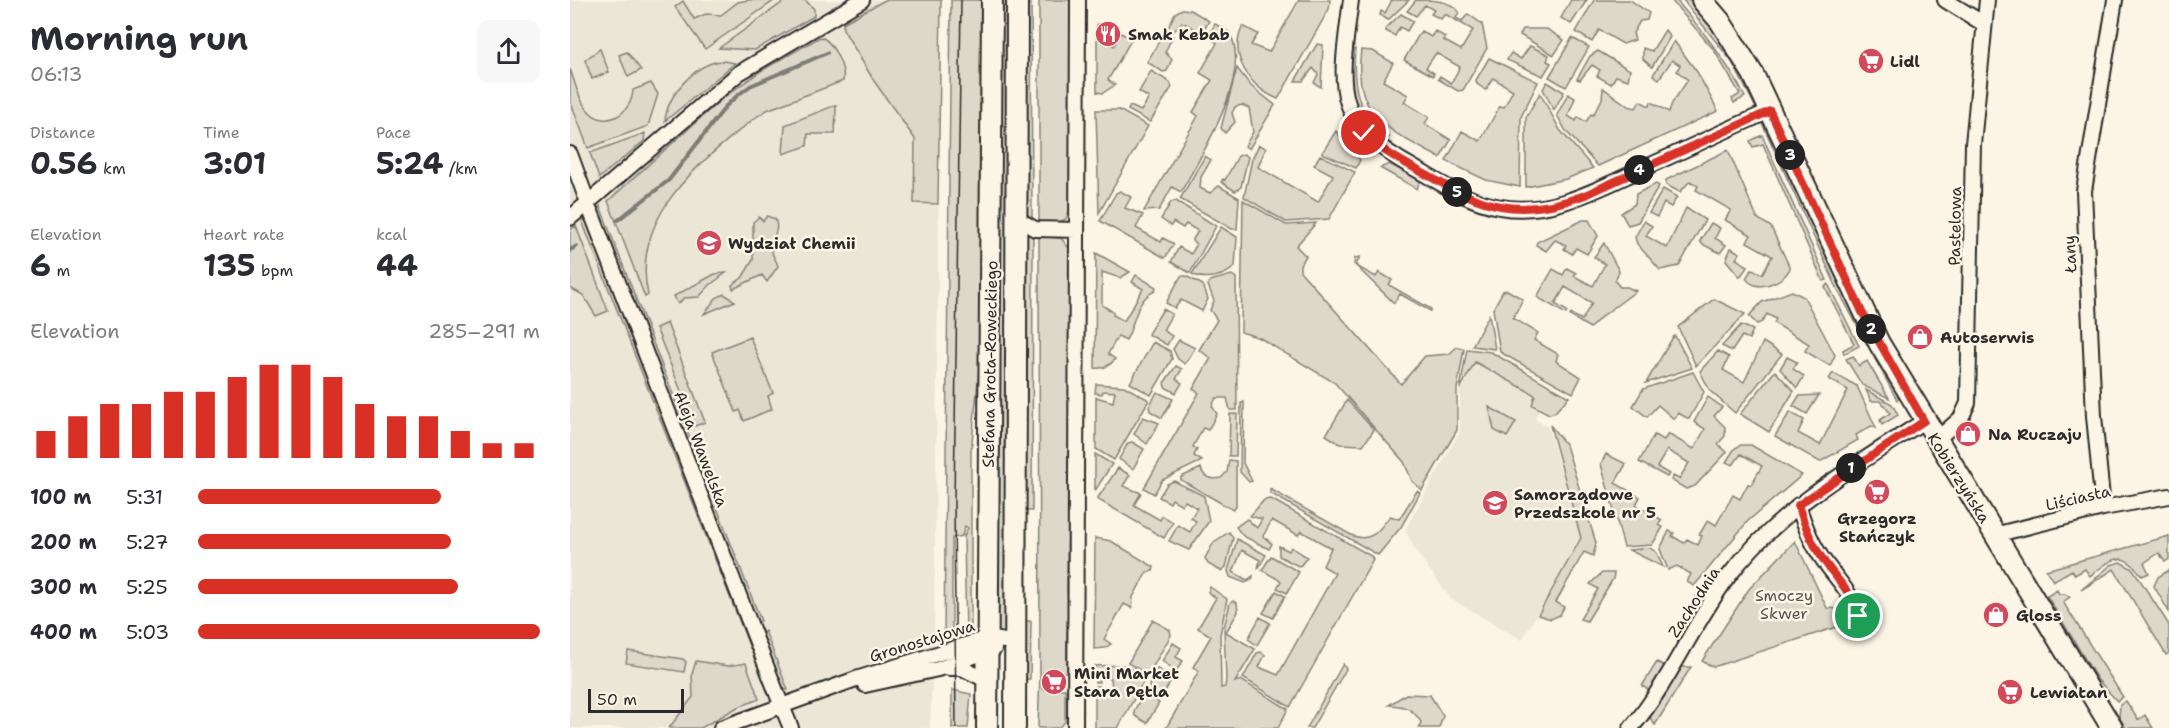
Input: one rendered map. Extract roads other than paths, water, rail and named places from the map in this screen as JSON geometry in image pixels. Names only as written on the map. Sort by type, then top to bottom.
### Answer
[{"type":"main road","name":"Stefana Grota-Roweckiego","points":[[987,728],[992,0]]},
{"type":"main road","name":"Stefana Grota-Roweckiego","points":[[1015,728],[1017,0]]},
{"type":"main road","name":"Kobierzyńska","points":[[1702,0],[1720,21],[1744,57],[1862,312],[1924,421],[2112,728]]},
{"type":"street","points":[[570,218],[739,73],[862,0]]},
{"type":"street","points":[[1075,728],[1078,0]]},
{"type":"street","points":[[1351,0],[1342,71],[1346,101],[1355,120],[1369,139],[1385,152],[1454,190],[1489,205],[1527,209],[1572,200],[1770,111]]},
{"type":"street","points":[[1945,0],[1984,24]]},
{"type":"street","name":"Pastelowa","points":[[1936,440],[1961,418],[1968,404],[1974,144],[1987,0]]},
{"type":"street","name":"Łany","points":[[2103,508],[2094,416],[2084,191],[2115,0]]},
{"type":"street","points":[[570,154],[585,195]]},
{"type":"street","name":"Aleja Wawelska","points":[[591,212],[791,728]]},
{"type":"street","points":[[1016,218],[1035,229],[1077,230]]},
{"type":"street","name":"Zachodnia","points":[[1631,728],[1658,691],[1723,584],[1760,540],[1798,505],[1924,421]]},
{"type":"street","name":"Liściasta","points":[[1994,535],[2103,508],[2169,496]]},
{"type":"street","points":[[1798,505],[1803,522],[1824,561],[1854,600],[1859,618]]},
{"type":"street","name":"Gronostajowa","points":[[831,690],[856,679],[988,644],[1016,643]]},
{"type":"street","name":"Gronostajowa","points":[[938,669],[988,644]]},
{"type":"street","name":"Gronostajowa","points":[[721,728],[767,709],[831,690],[938,669],[962,668],[988,681]]},
{"type":"waterway","points":[[618,220],[669,180],[726,106],[738,95],[750,86],[827,53]]},
{"type":"waterway","points":[[570,250],[577,246]]},
{"type":"tram line","points":[[956,728],[954,501],[961,0]]},
{"type":"place","name":"Smak Kebab","points":[[1108,34]]},
{"type":"place","name":"Lidl","points":[[1871,61]]},
{"type":"place","name":"Wydział Chemii","points":[[709,243]]},
{"type":"place","name":"Autoserwis","points":[[1920,337]]},
{"type":"place","name":"Na Ruczaju","points":[[1968,434]]},
{"type":"place","name":"Grzegorz Stańczyk","points":[[1877,492]]},
{"type":"place","name":"Samorządowe Przedszkole nr 5","points":[[1495,503]]},
{"type":"place","name":"Gloss","points":[[1996,615]]},
{"type":"place","name":"Mini Market Stara Pętla","points":[[1054,682]]},
{"type":"place","name":"Lewiatan","points":[[2010,692]]},
{"type":"park label","name":"Smoczy Skwer","points":[[1784,604]]}]
